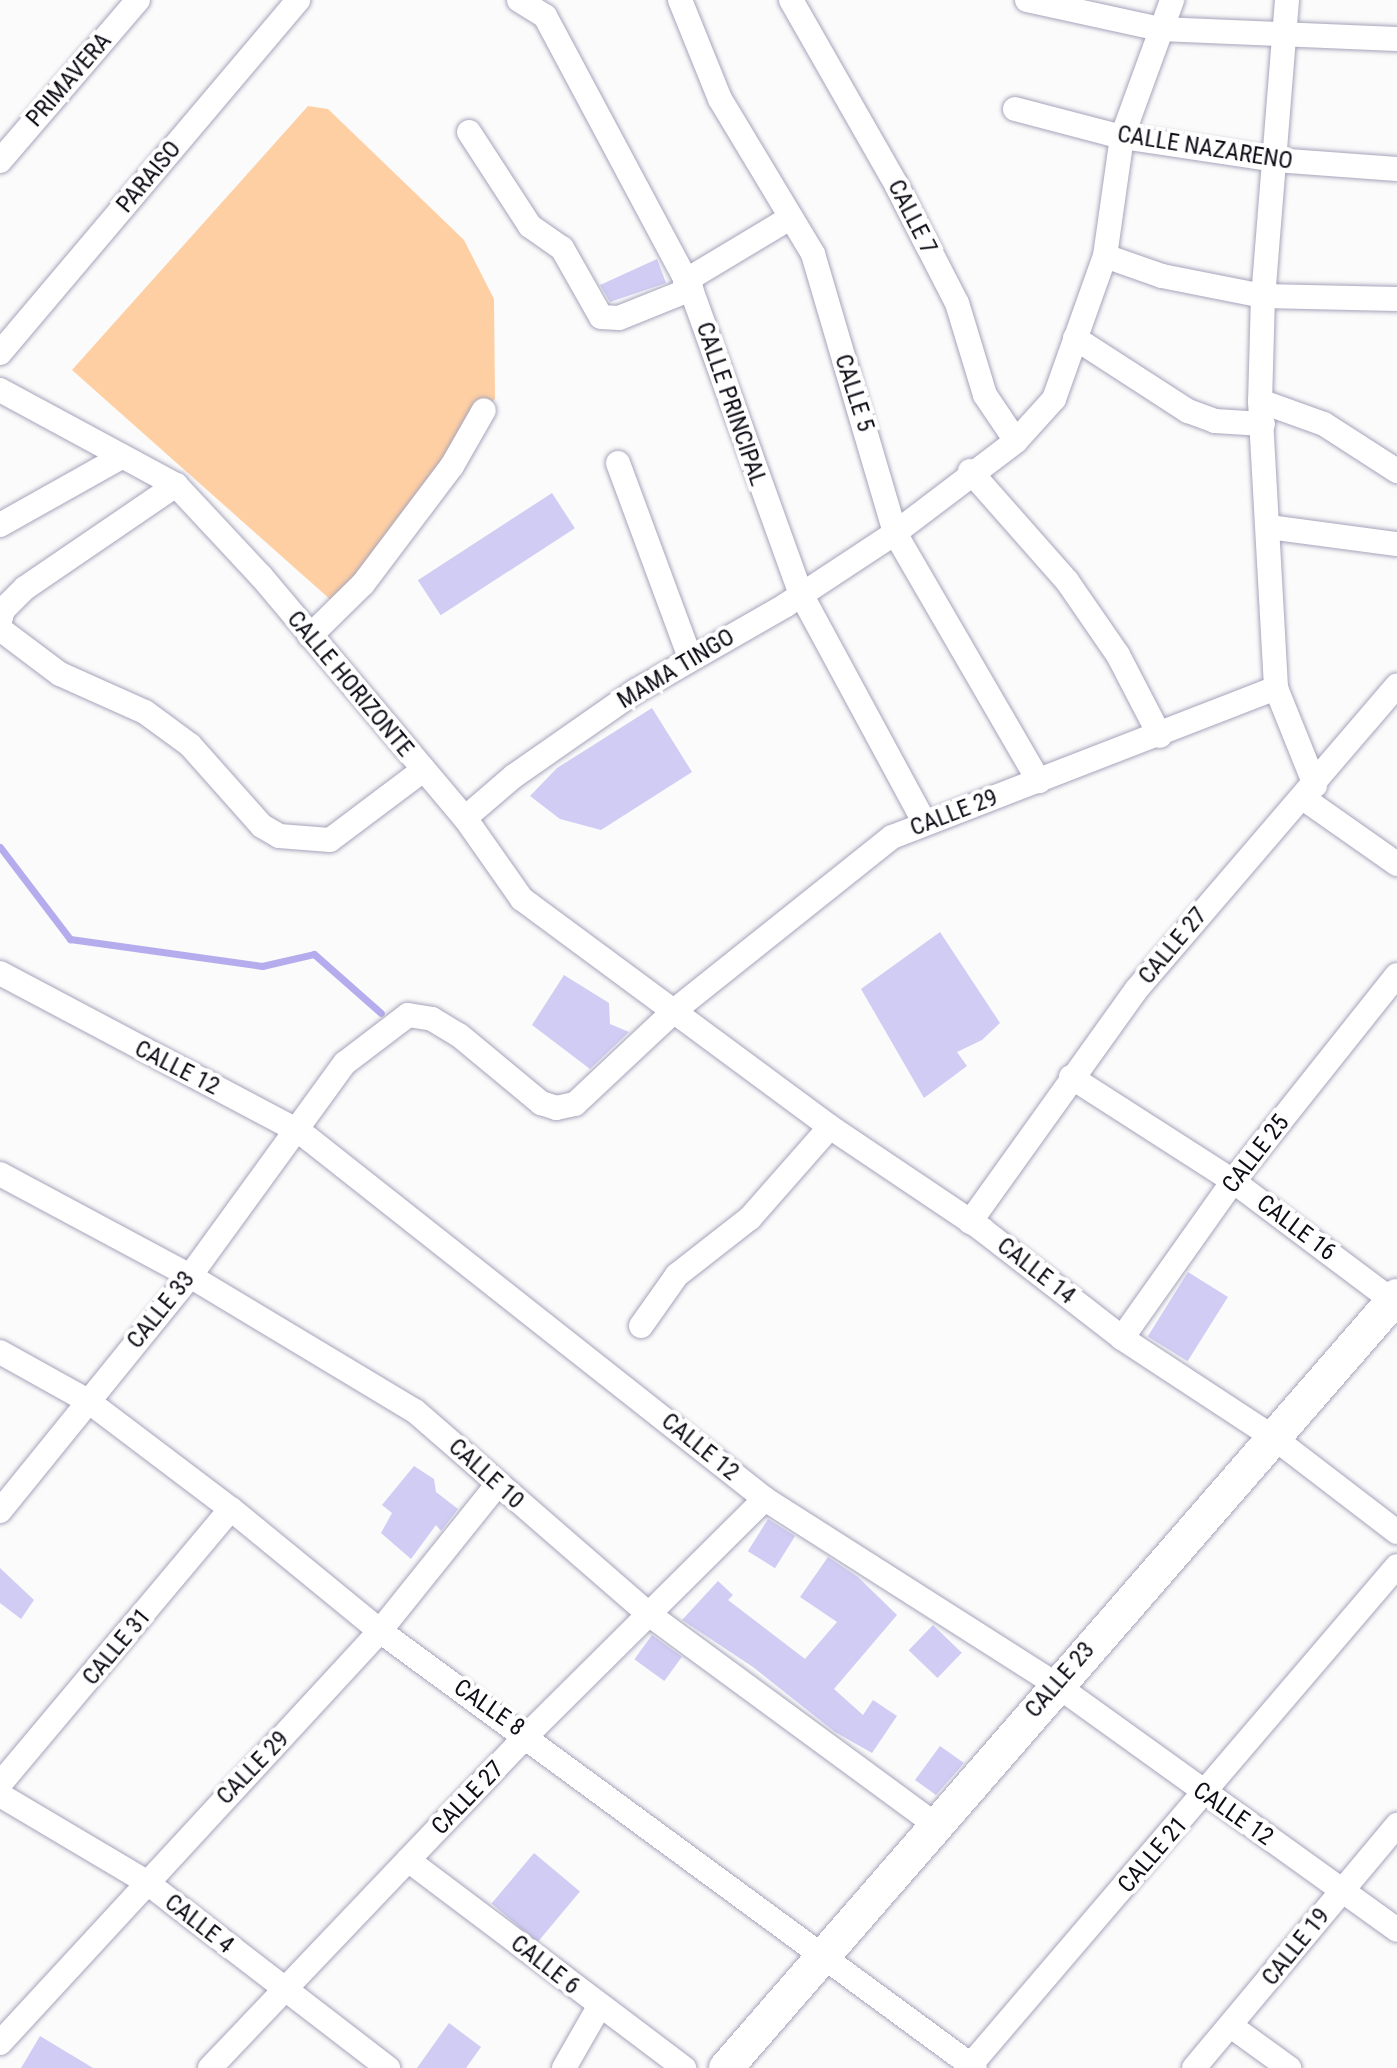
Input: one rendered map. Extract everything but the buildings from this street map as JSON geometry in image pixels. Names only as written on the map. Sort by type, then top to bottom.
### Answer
[{"type":"street","name":"PRIMAVERA","points":[[0,161],[138,0]]},
{"type":"street","name":"PARAISO","points":[[0,353],[298,0]]},
{"type":"street","name":"CALLE PRINCIPAL","points":[[519,0],[545,16],[688,285],[801,594],[925,823]]},
{"type":"street","name":"CALLE 5","points":[[680,0],[720,99],[813,254],[895,533],[1039,781]]},
{"type":"street","name":"CALLE 7","points":[[791,0],[904,199],[957,303],[985,395],[1016,441]]},
{"type":"street","points":[[1027,0],[1160,29],[1397,39]]},
{"type":"street","name":"MAMA TINGO","points":[[465,818],[514,776],[690,658],[801,594],[895,533],[970,471],[1016,441],[1054,399],[1105,256],[1122,137],[1172,0]]},
{"type":"street","points":[[1287,0],[1263,296],[1262,412],[1276,688],[1309,792],[1397,864]]},
{"type":"street","name":"CALLE NAZARENO","points":[[1015,109],[1122,137],[1275,160],[1397,169]]},
{"type":"street","points":[[469,132],[530,226],[562,248],[601,317],[619,318],[688,285],[790,218]]},
{"type":"street","points":[[1105,256],[1162,276],[1263,296],[1397,299]]},
{"type":"street","points":[[1075,338],[1188,411],[1215,421],[1262,412],[1324,424],[1397,471]]},
{"type":"street","name":"CALLE HORIZONTE","points":[[0,390],[176,485],[465,818],[522,899],[674,1011]]},
{"type":"street","points":[[310,636],[363,584],[452,466],[484,410]]},
{"type":"street","points":[[0,525],[121,457]]},
{"type":"street","points":[[618,463],[690,658]]},
{"type":"street","points":[[970,471],[1067,581],[1118,655],[1160,736]]},
{"type":"street","points":[[0,621],[3,610],[25,588],[176,485]]},
{"type":"street","points":[[1269,527],[1397,544]]},
{"type":"street","points":[[0,629],[60,674],[145,712],[190,745],[262,826],[279,836],[330,840],[422,771]]},
{"type":"street","name":"CALLE 27","points":[[970,1222],[1136,990],[1397,686]]},
{"type":"street","name":"CALLE 29","points":[[314,1104],[345,1063],[408,1015],[432,1019],[459,1035],[541,1103],[556,1108],[575,1104],[674,1011],[892,837],[1160,736],[1276,688]]},
{"type":"street","name":"CALLE 12","points":[[0,973],[299,1131],[765,1499],[1055,1684],[1204,1795],[1397,1930]]},
{"type":"street","name":"CALLE 25","points":[[1122,1338],[1233,1181],[1397,975]]},
{"type":"street","name":"CALLE 14","points":[[674,1011],[830,1127],[970,1222],[1122,1338],[1273,1437],[1397,1532]]},
{"type":"street","name":"CALLE 16","points":[[1071,1077],[1233,1181],[1395,1300]]},
{"type":"street","name":"CALLE 33","points":[[0,1511],[190,1276],[299,1131],[314,1104]]},
{"type":"street","points":[[641,1326],[677,1275],[750,1218],[830,1127]]},
{"type":"street","name":"CALLE 10","points":[[0,1174],[190,1276],[415,1411],[650,1615],[937,1826]]},
{"type":"street","name":"CALLE 23","points":[[726,2068],[827,1955],[1055,1684],[1395,1300]]},
{"type":"street","name":"CALLE 8","points":[[0,1352],[88,1401],[231,1509],[380,1631],[827,1955],[971,2067]]},
{"type":"street","name":"CALLE 29","points":[[0,2043],[145,1881],[380,1631],[497,1485]]},
{"type":"street","name":"CALLE 27","points":[[210,2068],[527,1735],[765,1499]]},
{"type":"street","name":"CALLE 31","points":[[0,1784],[231,1509]]},
{"type":"street","name":"CALLE 21","points":[[971,2067],[1397,1566]]},
{"type":"street","name":"CALLE 4","points":[[0,1795],[145,1881],[388,2068]]},
{"type":"street","name":"CALLE 19","points":[[1194,2068],[1397,1825]]},
{"type":"street","name":"CALLE 6","points":[[408,1860],[599,2007],[684,2068]]},
{"type":"street","points":[[564,2068],[599,2007]]},
{"type":"street","points":[[1231,2026],[1289,2068]]},
{"type":"shaded area","points":[[308,106],[328,109],[464,240],[494,299],[495,398],[470,448],[332,601],[72,370]]},
{"type":"waterway","points":[[0,847],[70,939],[262,966],[314,954],[381,1013]]}]
